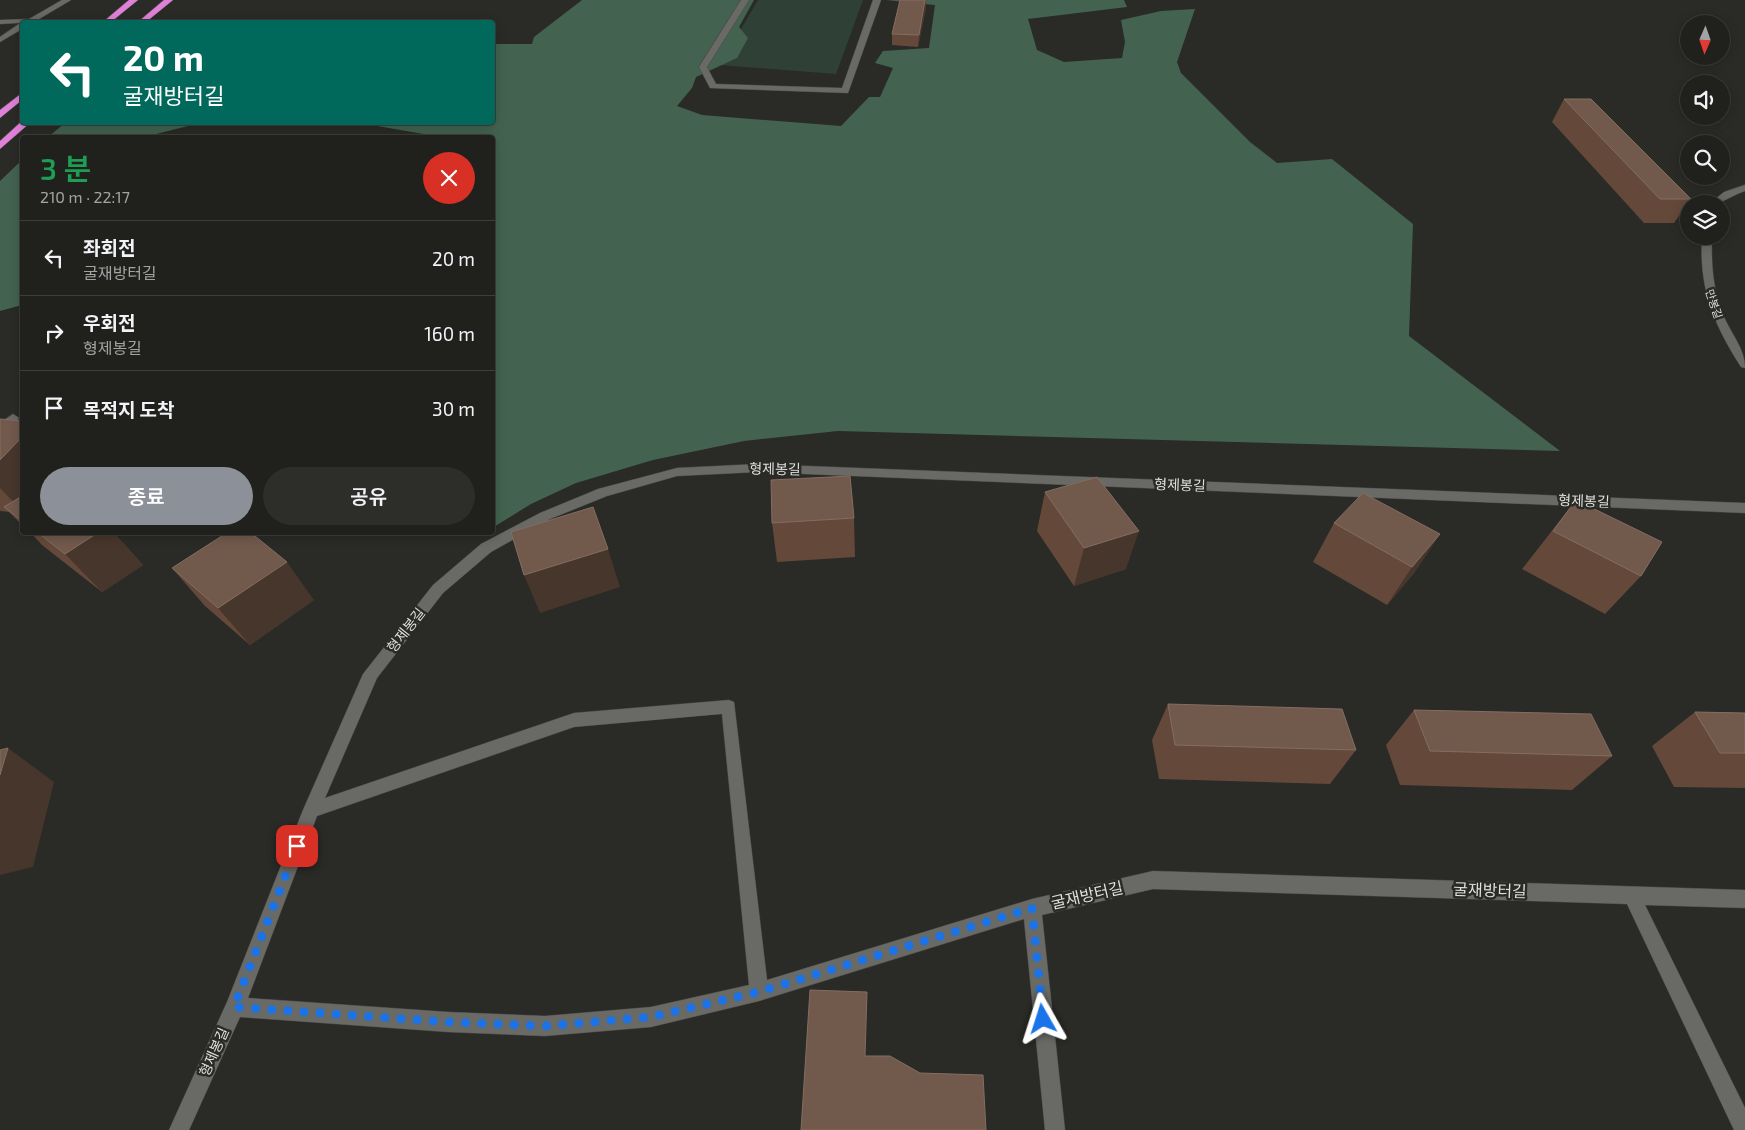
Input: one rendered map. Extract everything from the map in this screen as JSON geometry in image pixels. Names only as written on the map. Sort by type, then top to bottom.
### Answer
[{"type":"highway","points":[[110,20],[134,0]]},
{"type":"highway","points":[[144,20],[168,0]]},
{"type":"highway","points":[[0,115],[20,98]]},
{"type":"highway","points":[[0,146],[24,125]]},
{"type":"street","points":[[33,20],[67,0]]},
{"type":"street","points":[[745,0],[703,67],[713,86],[845,91],[877,0]]},
{"type":"street","points":[[0,22],[20,22]]},
{"type":"street","points":[[0,40],[20,27]]},
{"type":"street","points":[[1726,195],[1745,188]]},
{"type":"street","name":"만봉길","points":[[1706,245],[1707,287],[1722,327],[1745,364]]},
{"type":"street","points":[[0,429],[13,418]]},
{"type":"street","name":"형제봉길","points":[[179,1130],[234,1007],[311,810],[372,674],[438,589],[486,548],[545,516],[603,492],[677,472],[758,468],[1745,508]]},
{"type":"street","points":[[311,810],[574,720],[729,707],[758,992]]},
{"type":"street","name":"굴재방터길","points":[[234,1007],[448,1022],[545,1026],[651,1017],[758,992],[1032,908],[1153,880],[1745,899]]},
{"type":"street","points":[[1631,894],[1745,1130]]},
{"type":"street","points":[[1032,908],[1055,1130]]},
{"type":"green space","points":[[582,0],[754,0],[739,27],[748,38],[737,58],[696,77],[692,88],[677,106],[702,115],[841,126],[869,97],[880,97],[893,68],[875,63],[883,51],[929,48],[935,5],[886,0],[1124,0],[1127,7],[1028,19],[1037,50],[1064,62],[1122,58],[1125,42],[1121,20],[1161,11],[1195,9],[1177,62],[1181,73],[1250,142],[1277,163],[1332,159],[1413,224],[1409,336],[1560,451],[838,431],[744,441],[653,460],[576,483],[531,504],[495,526],[495,135],[429,135],[372,125],[495,125],[495,44],[532,44],[534,37]]},
{"type":"green space","points":[[758,0],[863,0],[836,74],[720,65]]},
{"type":"green space","points":[[63,125],[192,125],[152,135],[50,135]]},
{"type":"green space","points":[[20,162],[20,306],[0,311],[0,181]]},
{"type":"building","points":[[900,0],[925,0],[919,35],[892,34]]},
{"type":"building","points":[[1564,99],[1591,99],[1687,195],[1680,195],[1680,199],[1660,199]]},
{"type":"building","points":[[0,419],[20,421],[20,439],[0,460]]},
{"type":"building","points":[[850,476],[854,518],[772,523],[771,480]]},
{"type":"building","points":[[1097,477],[1139,531],[1084,548],[1045,492]]},
{"type":"building","points":[[1363,493],[1440,534],[1412,567],[1334,523]]},
{"type":"building","points":[[20,497],[20,519],[4,507]]},
{"type":"building","points":[[1576,500],[1662,542],[1641,576],[1553,531]]},
{"type":"building","points":[[593,507],[608,549],[524,575],[511,532]]},
{"type":"building","points":[[41,535],[94,535],[65,554]]},
{"type":"building","points":[[223,535],[254,535],[287,562],[218,608],[172,568]]},
{"type":"building","points":[[1168,704],[1342,709],[1356,750],[1175,745]]},
{"type":"building","points":[[1414,710],[1591,714],[1612,756],[1430,751]]},
{"type":"building","points":[[1695,712],[1745,713],[1745,753],[1720,753]]},
{"type":"building","points":[[8,748],[0,775],[0,750]]},
{"type":"building","points":[[810,990],[867,992],[865,1056],[890,1056],[920,1073],[983,1075],[986,1130],[801,1130]]},
{"type":"route","points":[[297,846],[234,1007],[448,1022],[545,1026],[651,1017],[758,992],[1032,908],[1043,1019]]}]
